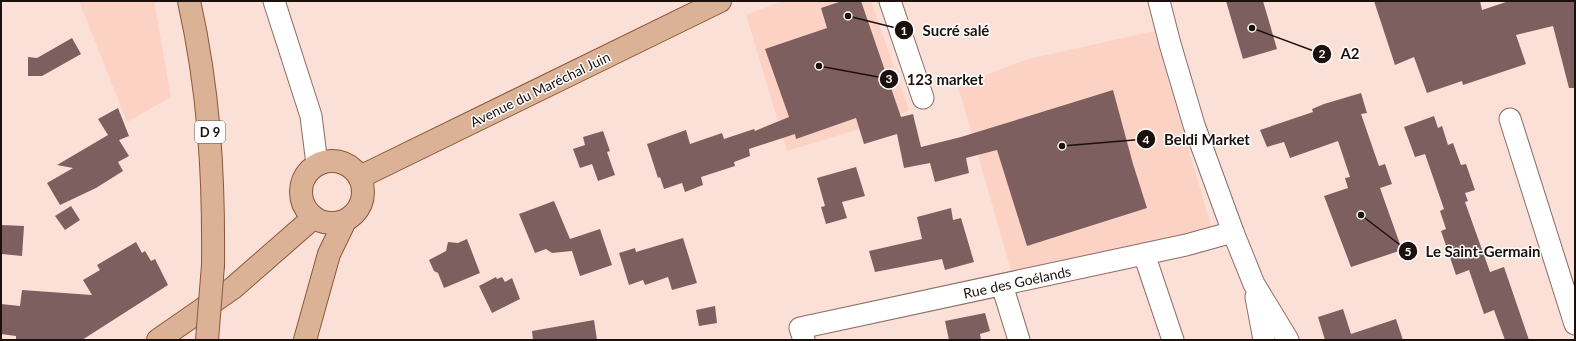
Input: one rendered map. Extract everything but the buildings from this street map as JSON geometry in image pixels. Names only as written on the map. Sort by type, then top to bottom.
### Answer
[{"type":"main road","name":"D 9","points":[[189,1],[206,95],[211,145],[213,265],[207,340]]},
{"type":"main road","name":"Avenue du Maréchal Juin","points":[[360,177],[720,1]]},
{"type":"main road","points":[[326,161],[336,161],[354,169],[360,177],[364,194],[362,202],[358,210],[345,221],[332,223],[313,218],[306,210],[301,200],[300,190],[303,180],[309,171],[317,164],[326,161]]},
{"type":"main road","points":[[158,340],[176,333],[233,288],[313,218]]},
{"type":"main road","points":[[305,340],[329,254],[345,221]]},
{"type":"street","points":[[274,1],[311,116],[317,164]]},
{"type":"street","points":[[890,1],[923,98]]},
{"type":"street","points":[[1159,1],[1194,125],[1233,232],[1254,284],[1288,340]]},
{"type":"street","points":[[1510,118],[1575,324]]},
{"type":"street","name":"Rue des Goélands","points":[[802,334],[1002,285],[1186,245],[1233,232]]},
{"type":"street","points":[[1144,254],[1173,340]]},
{"type":"street","points":[[1254,284],[1264,340]]},
{"type":"street","points":[[1002,285],[1019,340]]},
{"type":"shaded area","points":[[79,1],[154,1],[171,97],[127,122]]},
{"type":"shaded area","points":[[782,1],[871,1],[909,110],[889,120],[787,151],[746,15]]},
{"type":"shaded area","points":[[1154,31],[1212,229],[1012,274],[958,86],[1028,59]]},
{"type":"place","name":"Sucré salé","points":[[848,16]]},
{"type":"place","name":"A2","points":[[1252,28]]},
{"type":"place","name":"123 market","points":[[819,66]]},
{"type":"place","name":"Beldi Market","points":[[1062,146]]},
{"type":"place","name":"Le Saint-Germain","points":[[1361,215]]}]
